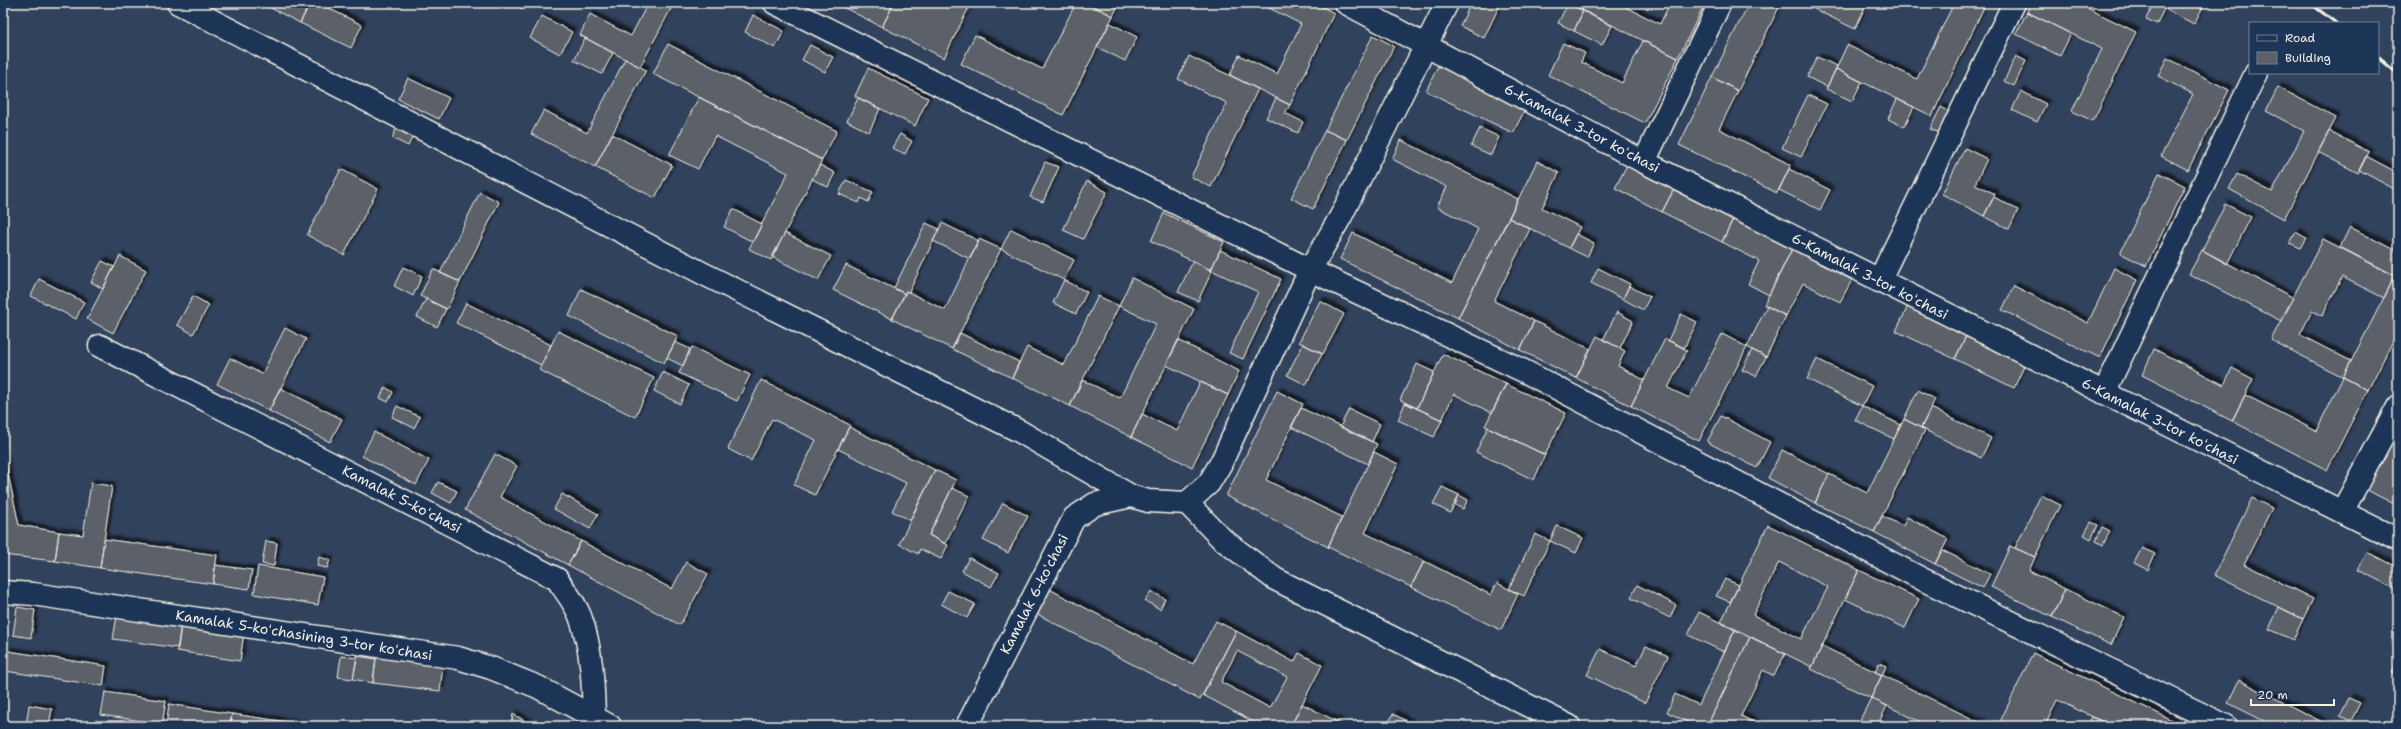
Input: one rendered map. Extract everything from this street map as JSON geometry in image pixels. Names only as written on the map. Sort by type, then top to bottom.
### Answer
[{"type":"street","points":[[178,3],[697,270],[1019,431],[1131,496],[1148,501],[1187,503],[1222,539],[1275,579],[1569,726]]},
{"type":"street","points":[[775,3],[1310,270],[1526,372],[1924,580],[2226,726]]},
{"type":"street","name":"6-Kamalak 3-tor koʻchasi","points":[[1346,3],[1644,162],[2398,540]]},
{"type":"street","points":[[1187,503],[1209,483],[1221,463],[1310,270],[1341,216],[1425,44],[1447,3]]},
{"type":"street","points":[[1644,162],[1720,3]]},
{"type":"street","points":[[1879,281],[2014,3]]},
{"type":"street","points":[[2104,393],[2256,74]]},
{"type":"street","name":"Kamalak 5-koʻchasi","points":[[100,346],[558,579],[580,615],[591,658],[602,721]]},
{"type":"street","points":[[2342,512],[2398,408]]},
{"type":"street","name":"Kamalak 6-koʻchasi","points":[[967,726],[1074,518],[1095,504],[1131,496]]},
{"type":"street","name":"Kamalak 5-koʻchasining 3-tor koʻchasi","points":[[3,592],[33,594],[458,658],[491,668],[538,687],[602,721]]},
{"type":"building","points":[[261,3],[310,3],[300,23]]},
{"type":"building","points":[[310,3],[318,3],[362,25],[351,48],[300,23]]},
{"type":"building","points":[[511,3],[527,3],[524,10]]},
{"type":"building","points":[[648,3],[674,3],[640,67],[580,35],[590,14],[631,36]]},
{"type":"building","points":[[835,3],[894,3],[882,27]]},
{"type":"building","points":[[894,3],[971,3],[944,58],[882,27]]},
{"type":"building","points":[[1076,3],[1087,3],[1113,16],[1063,115],[961,64],[975,35],[1042,69]]},
{"type":"building","points":[[1087,3],[1119,3],[1113,16]]},
{"type":"building","points":[[1264,3],[1315,3],[1334,13],[1290,105],[1230,75],[1239,55],[1277,74],[1301,24],[1263,5]]},
{"type":"building","points":[[1471,3],[1501,3],[1484,38],[1460,26]]},
{"type":"building","points":[[1567,3],[1585,3],[1582,10]]},
{"type":"building","points":[[1568,3],[1583,11],[1574,31],[1558,23]]},
{"type":"building","points":[[1585,3],[1618,3],[1660,24],[1670,3],[1705,3],[1678,58],[1582,10]]},
{"type":"building","points":[[1749,3],[1781,3],[1738,91],[1712,77]]},
{"type":"building","points":[[1802,3],[1867,3],[1855,29]]},
{"type":"building","points":[[1954,3],[1986,3],[1932,116],[1836,69],[1847,45],[1917,79]]},
{"type":"building","points":[[2031,3],[2077,3],[2136,32],[2093,121],[2072,111],[2102,49],[2027,12]]},
{"type":"building","points":[[2153,3],[2205,3],[2194,24]]},
{"type":"building","points":[[2154,3],[2164,9],[2157,24],[2146,19]]},
{"type":"building","points":[[1583,11],[1612,26],[1602,45],[1574,31]]},
{"type":"building","points":[[2027,12],[2071,34],[2060,56],[2016,34]]},
{"type":"building","points":[[753,15],[784,31],[775,48],[745,32]]},
{"type":"building","points":[[542,16],[572,32],[560,54],[530,38]]},
{"type":"building","points":[[1110,23],[1137,37],[1125,61],[1097,47]]},
{"type":"building","points":[[1373,35],[1394,46],[1347,140],[1325,130]]},
{"type":"building","points":[[585,38],[613,53],[602,74],[574,60]]},
{"type":"building","points":[[1643,41],[1678,58],[1645,123],[1548,75],[1563,43],[1585,53],[1581,62],[1622,83]]},
{"type":"building","points":[[668,44],[837,131],[822,160],[653,74]]},
{"type":"building","points":[[810,45],[833,57],[825,72],[802,60]]},
{"type":"building","points":[[1189,56],[1258,89],[1211,187],[1191,177],[1227,103],[1178,79]]},
{"type":"building","points":[[2016,56],[2026,61],[2014,86],[2004,81]]},
{"type":"building","points":[[1817,57],[1837,66],[1827,87],[1807,77]]},
{"type":"building","points":[[2167,58],[2229,90],[2188,170],[2161,156],[2193,94],[2158,76]]},
{"type":"building","points":[[625,59],[646,70],[595,167],[531,134],[544,110],[587,133]]},
{"type":"building","points":[[1438,66],[1526,108],[1513,133],[1426,91]]},
{"type":"building","points":[[868,68],[928,98],[915,126],[855,96]]},
{"type":"building","points":[[1836,69],[1862,82],[1852,101],[1826,89]]},
{"type":"building","points":[[1712,77],[1738,91],[1719,129],[1791,165],[1777,193],[1679,145]]},
{"type":"building","points":[[408,78],[449,98],[439,119],[398,99]]},
{"type":"building","points":[[2278,87],[2336,118],[2284,219],[2229,189],[2237,174],[2272,192],[2304,131],[2266,111]]},
{"type":"building","points":[[2021,91],[2046,104],[2037,122],[2012,110]]},
{"type":"building","points":[[1808,95],[1827,104],[1801,157],[1782,148]]},
{"type":"building","points":[[699,97],[822,160],[771,260],[749,249],[788,173],[715,136],[698,169],[669,155]]},
{"type":"building","points":[[858,98],[880,109],[869,132],[847,121]]},
{"type":"building","points":[[1276,98],[1290,105],[1285,113],[1303,122],[1298,133],[1266,118]]},
{"type":"building","points":[[1897,99],[1914,107],[1904,127],[1888,119]]},
{"type":"building","points":[[1941,107],[1954,114],[1944,135],[1930,129]]},
{"type":"building","points":[[397,127],[413,136],[408,146],[392,138]]},
{"type":"building","points":[[1480,128],[1499,137],[1491,155],[1471,146]]},
{"type":"building","points":[[1325,130],[1347,140],[1313,209],[1291,198]]},
{"type":"building","points":[[2329,131],[2369,152],[2358,173],[2318,152]]},
{"type":"building","points":[[612,134],[672,165],[655,198],[595,167]]},
{"type":"building","points":[[900,134],[912,141],[905,154],[892,148]]},
{"type":"building","points":[[1401,140],[1518,199],[1458,318],[1340,259],[1353,233],[1452,283],[1478,229],[1437,207],[1447,187],[1392,159]]},
{"type":"building","points":[[1965,148],[1987,159],[1975,184],[1995,194],[1984,216],[1942,194]]},
{"type":"building","points":[[2366,156],[2398,173],[2398,191],[2359,170]]},
{"type":"building","points":[[1537,161],[1559,173],[1542,208],[1580,227],[1569,248],[1509,218]]},
{"type":"building","points":[[1045,162],[1059,167],[1043,202],[1030,197]]},
{"type":"building","points":[[820,165],[835,173],[828,187],[812,179]]},
{"type":"building","points":[[1627,165],[1674,189],[1662,212],[1615,188]]},
{"type":"building","points":[[341,169],[378,189],[344,255],[307,235]]},
{"type":"building","points":[[1789,169],[1830,190],[1820,210],[1779,190]]},
{"type":"building","points":[[2159,173],[2185,186],[2146,266],[2120,253]]},
{"type":"building","points":[[846,180],[873,192],[868,202],[861,198],[859,203],[839,194]]},
{"type":"building","points":[[1087,181],[1107,192],[1083,239],[1063,230]]},
{"type":"building","points":[[1674,189],[1733,219],[1722,242],[1662,212]]},
{"type":"building","points":[[480,192],[499,202],[460,282],[440,273]]},
{"type":"building","points":[[1994,197],[2018,210],[2009,229],[1984,216]]},
{"type":"building","points":[[2225,204],[2251,217],[2227,264],[2202,250]]},
{"type":"building","points":[[733,209],[762,224],[753,242],[724,227]]},
{"type":"building","points":[[1164,213],[1224,242],[1211,270],[1151,241]]},
{"type":"building","points":[[1509,218],[1530,229],[1494,301],[1534,321],[1520,350],[1458,318]]},
{"type":"building","points":[[1733,219],[1792,249],[1769,295],[1748,284],[1759,261],[1722,242]]},
{"type":"building","points":[[926,223],[939,229],[909,292],[906,291],[905,294],[894,288]]},
{"type":"building","points":[[942,223],[979,241],[970,259],[933,241]]},
{"type":"building","points":[[2350,227],[2398,252],[2398,277],[2340,247]]},
{"type":"building","points":[[1011,229],[1074,260],[1064,280],[1001,249]]},
{"type":"building","points":[[2296,232],[2306,238],[2300,248],[2290,243]]},
{"type":"building","points":[[785,233],[831,256],[818,280],[772,257]]},
{"type":"building","points":[[1576,234],[1594,243],[1587,257],[1569,248]]},
{"type":"building","points":[[979,239],[1001,249],[952,349],[892,319],[906,291],[945,310]]},
{"type":"building","points":[[2323,239],[2395,276],[2384,298],[2342,277],[2322,316],[2312,311],[2300,335],[2351,361],[2343,377],[2271,340]]},
{"type":"building","points":[[1792,249],[1852,280],[1840,302],[1803,283],[1786,316],[1764,305]]},
{"type":"building","points":[[1220,250],[1281,279],[1243,359],[1229,353],[1258,292],[1211,270]]},
{"type":"building","points":[[2202,250],[2294,298],[2281,321],[2189,274]]},
{"type":"building","points":[[120,256],[146,270],[113,333],[87,319]]},
{"type":"building","points":[[102,261],[114,267],[103,289],[91,282]]},
{"type":"building","points":[[1193,261],[1212,271],[1198,301],[1178,292]]},
{"type":"building","points":[[846,265],[905,294],[892,319],[833,290]]},
{"type":"building","points":[[403,267],[422,276],[413,296],[394,286]]},
{"type":"building","points":[[1598,268],[1630,284],[1623,299],[1591,283]]},
{"type":"building","points":[[2114,268],[2137,280],[2100,358],[2002,310],[2014,286],[2088,323]]},
{"type":"building","points":[[433,269],[460,282],[447,309],[420,296]]},
{"type":"building","points":[[2395,276],[2398,277],[2398,331],[2368,390],[2343,377]]},
{"type":"building","points":[[1132,278],[1194,309],[1131,437],[1070,406],[1082,380],[1120,398],[1156,324],[1119,306]]},
{"type":"building","points":[[39,279],[84,302],[76,319],[31,296]]},
{"type":"building","points":[[1064,280],[1087,292],[1076,314],[1053,303]]},
{"type":"building","points":[[1629,286],[1650,297],[1643,310],[1623,299]]},
{"type":"building","points":[[581,289],[678,336],[664,363],[569,316]]},
{"type":"building","points":[[193,296],[209,305],[193,334],[177,325]]},
{"type":"building","points":[[1098,296],[1119,306],[1070,406],[1012,378],[1027,347],[1064,365]]},
{"type":"building","points":[[426,299],[446,309],[437,327],[417,317]]},
{"type":"building","points":[[1320,301],[1344,314],[1323,354],[1299,342]]},
{"type":"building","points":[[466,303],[551,345],[541,365],[456,323]]},
{"type":"building","points":[[1767,306],[1786,316],[1766,357],[1747,347]]},
{"type":"building","points":[[1908,306],[1967,334],[1955,359],[1896,331]]},
{"type":"building","points":[[1617,312],[1633,321],[1620,348],[1603,340]]},
{"type":"building","points":[[1681,314],[1697,322],[1684,348],[1668,340]]},
{"type":"building","points":[[1534,321],[1590,349],[1576,378],[1520,350]]},
{"type":"building","points":[[285,328],[306,339],[269,411],[217,384],[230,358],[262,374]]},
{"type":"building","points":[[558,331],[654,378],[635,417],[539,370]]},
{"type":"building","points":[[960,333],[1019,362],[1012,378],[952,349]]},
{"type":"building","points":[[1722,334],[1747,347],[1699,441],[1631,406],[1665,339],[1687,350],[1668,388],[1689,398]]},
{"type":"building","points":[[1967,334],[2026,362],[2014,388],[1955,359]]},
{"type":"building","points":[[1597,336],[1625,351],[1618,366],[1644,380],[1631,406],[1576,378]]},
{"type":"building","points":[[1178,340],[1239,371],[1228,395],[1166,365]]},
{"type":"building","points":[[675,342],[690,349],[683,366],[667,358]]},
{"type":"building","points":[[1303,344],[1322,354],[1306,385],[1287,375]]},
{"type":"building","points":[[692,347],[750,375],[737,401],[679,373]]},
{"type":"building","points":[[2154,349],[2224,385],[2232,368],[2253,379],[2232,421],[2142,375]]},
{"type":"building","points":[[1752,350],[1766,357],[1756,376],[1742,370]]},
{"type":"building","points":[[1443,354],[1506,384],[1492,413],[1454,394],[1442,420],[1417,408]]},
{"type":"building","points":[[1817,359],[1872,386],[1862,406],[1807,379]]},
{"type":"building","points":[[1417,364],[1434,372],[1417,408],[1400,400]]},
{"type":"building","points":[[663,372],[689,385],[680,404],[654,391]]},
{"type":"building","points":[[2343,377],[2368,390],[2327,470],[2232,421],[2245,395],[2316,431]]},
{"type":"building","points":[[761,380],[850,425],[815,495],[794,485],[816,440],[772,419],[751,461],[728,449]]},
{"type":"building","points":[[1200,382],[1228,395],[1192,467],[1131,437],[1142,414],[1177,431]]},
{"type":"building","points":[[1506,384],[1566,413],[1545,455],[1485,426]]},
{"type":"building","points":[[385,387],[393,392],[388,402],[380,398]]},
{"type":"building","points":[[280,388],[342,419],[330,442],[269,411]]},
{"type":"building","points":[[1918,390],[1935,399],[1921,428],[1904,419]]},
{"type":"building","points":[[1277,391],[1303,404],[1266,480],[1342,517],[1328,547],[1226,496]]},
{"type":"building","points":[[1405,403],[1442,420],[1434,437],[1398,420]]},
{"type":"building","points":[[397,406],[420,417],[414,428],[392,417]]},
{"type":"building","points":[[1862,406],[1901,425],[1894,439],[1855,420]]},
{"type":"building","points":[[1301,408],[1377,444],[1368,464],[1291,427]]},
{"type":"building","points":[[1931,408],[1991,438],[1981,458],[1921,428]]},
{"type":"building","points":[[1349,409],[1380,424],[1372,442],[1340,427]]},
{"type":"building","points":[[1721,416],[1770,442],[1757,468],[1707,442]]},
{"type":"building","points":[[1904,419],[1925,430],[1874,532],[1815,503],[1829,474],[1867,493]]},
{"type":"building","points":[[2398,423],[2398,506],[2365,489]]},
{"type":"building","points":[[849,427],[935,470],[910,520],[892,511],[906,483],[838,449]]},
{"type":"building","points":[[1488,427],[1545,455],[1534,480],[1476,452]]},
{"type":"building","points":[[374,432],[429,460],[416,485],[362,456]]},
{"type":"building","points":[[1782,450],[1829,474],[1815,503],[1768,478]]},
{"type":"building","points":[[3,451],[19,525],[59,532],[55,561],[3,555]]},
{"type":"building","points":[[1374,452],[1398,464],[1365,533],[1424,561],[1411,587],[1328,547]]},
{"type":"building","points":[[495,454],[517,466],[500,497],[581,541],[568,565],[465,510]]},
{"type":"building","points":[[935,470],[956,480],[929,535],[948,545],[941,559],[920,549],[918,554],[899,544]]},
{"type":"building","points":[[438,482],[457,491],[451,503],[432,493]]},
{"type":"building","points":[[91,483],[112,486],[100,568],[55,561],[59,532],[83,535]]},
{"type":"building","points":[[1442,487],[1459,495],[1450,513],[1433,504]]},
{"type":"building","points":[[952,488],[969,496],[945,544],[929,535]]},
{"type":"building","points":[[562,494],[598,514],[590,529],[554,509]]},
{"type":"building","points":[[1459,495],[1468,500],[1463,509],[1455,505]]},
{"type":"building","points":[[2041,495],[2060,505],[2035,557],[2015,548]]},
{"type":"building","points":[[2252,498],[2272,508],[2244,564],[2313,599],[2303,619],[2214,575]]},
{"type":"building","points":[[1003,503],[1028,516],[1008,553],[983,540]]},
{"type":"building","points":[[1882,516],[1903,526],[1907,517],[1948,539],[1935,564],[1874,532]]},
{"type":"building","points":[[2091,522],[2098,525],[2091,539],[2084,535]]},
{"type":"building","points":[[1768,525],[1859,570],[1812,667],[1721,622]],"holes":[[[1779,562],[1828,587],[1801,639],[1753,615]]]},
{"type":"building","points":[[1557,526],[1583,538],[1576,553],[1550,541]]},
{"type":"building","points":[[2102,527],[2110,531],[2103,545],[2096,541]]},
{"type":"building","points":[[1535,534],[1550,541],[1524,596],[1509,589]]},
{"type":"building","points":[[104,539],[217,555],[213,584],[100,568]]},
{"type":"building","points":[[266,541],[277,543],[274,566],[262,564]]},
{"type":"building","points":[[581,541],[672,589],[686,562],[708,574],[680,625],[568,565]]},
{"type":"building","points":[[2010,546],[2035,557],[2029,571],[2065,589],[2052,617],[1991,587]]},
{"type":"building","points":[[2142,548],[2155,554],[2148,570],[2134,563]]},
{"type":"building","points":[[1942,550],[1990,574],[1983,588],[1935,564]]},
{"type":"building","points":[[2367,552],[2398,568],[2398,590],[2358,570]]},
{"type":"building","points":[[319,557],[330,560],[327,568],[317,566]]},
{"type":"building","points":[[969,558],[999,573],[991,587],[962,571]]},
{"type":"building","points":[[1424,561],[1491,595],[1497,583],[1518,594],[1501,630],[1411,587]]},
{"type":"building","points":[[215,565],[252,570],[249,589],[213,584]]},
{"type":"building","points":[[258,566],[323,577],[318,605],[254,594]]},
{"type":"building","points":[[1859,570],[1919,599],[1905,628],[1845,599]]},
{"type":"building","points":[[1725,579],[1739,585],[1730,602],[1716,596]]},
{"type":"building","points":[[1637,585],[1676,605],[1670,618],[1631,598]]},
{"type":"building","points":[[1049,589],[1193,664],[1216,621],[1236,631],[1200,700],[1037,614]]},
{"type":"building","points":[[2065,589],[2124,617],[2111,645],[2052,617]]},
{"type":"building","points":[[948,591],[975,604],[967,618],[941,604]]},
{"type":"building","points":[[1151,591],[1165,599],[1160,609],[1145,601]]},
{"type":"building","points":[[17,607],[35,610],[31,638],[13,635]]},
{"type":"building","points":[[2279,607],[2303,619],[2293,640],[2269,629]]},
{"type":"building","points":[[1699,612],[1735,630],[1724,652],[1688,635]]},
{"type":"building","points":[[117,615],[181,625],[178,648],[113,639]]},
{"type":"building","points":[[181,624],[244,633],[240,661],[177,651]]},
{"type":"building","points":[[1735,630],[1750,637],[1707,726],[1696,726],[1667,712],[1675,694],[1699,705]]},
{"type":"building","points":[[1236,631],[1294,662],[1299,653],[1322,665],[1291,726],[1261,726],[1203,695]],"holes":[[[1237,651],[1287,677],[1270,708],[1221,682]]]},
{"type":"building","points":[[1750,637],[1785,654],[1774,676],[1763,670],[1741,716],[1761,726],[1707,726]]},
{"type":"building","points":[[1646,646],[1668,656],[1645,703],[1587,675],[1600,649],[1636,666]]},
{"type":"building","points":[[1822,646],[1882,675],[1871,698],[1811,669]]},
{"type":"building","points":[[8,651],[106,666],[103,686],[5,671]]},
{"type":"building","points":[[2033,653],[2184,726],[2112,726],[2057,700],[2045,726],[1998,726]]},
{"type":"building","points":[[341,656],[357,658],[353,679],[338,677]]},
{"type":"building","points":[[357,656],[376,659],[373,683],[353,679]]},
{"type":"building","points":[[376,657],[443,665],[440,691],[373,683]]},
{"type":"building","points":[[2398,660],[2398,675],[2392,672]]},
{"type":"building","points":[[1879,663],[1886,666],[1882,675],[1875,672]]},
{"type":"building","points":[[1882,675],[1987,726],[1929,726],[1871,698]]},
{"type":"building","points":[[2239,680],[2330,726],[2274,726],[2228,703]]},
{"type":"building","points":[[105,692],[166,701],[162,724],[101,715]]},
{"type":"building","points":[[1871,698],[1887,706],[1877,726],[1860,720]]},
{"type":"building","points":[[2349,698],[2360,703],[2351,721],[2340,716]]},
{"type":"building","points":[[169,704],[232,714],[230,726],[166,726]]},
{"type":"building","points":[[1302,704],[1346,726],[1291,726]]},
{"type":"building","points":[[29,705],[52,709],[49,726],[26,726]]},
{"type":"building","points":[[232,714],[295,723],[295,726],[230,726]]},
{"type":"building","points":[[513,714],[534,726],[511,726]]},
{"type":"building","points":[[1393,714],[1416,726],[1387,726]]},
{"type":"building","points":[[2092,717],[2106,724],[2105,726],[2087,726]]},
{"type":"railway","points":[[2310,3],[2335,22]]},
{"type":"railway","points":[[2379,58],[2398,74]]}]
